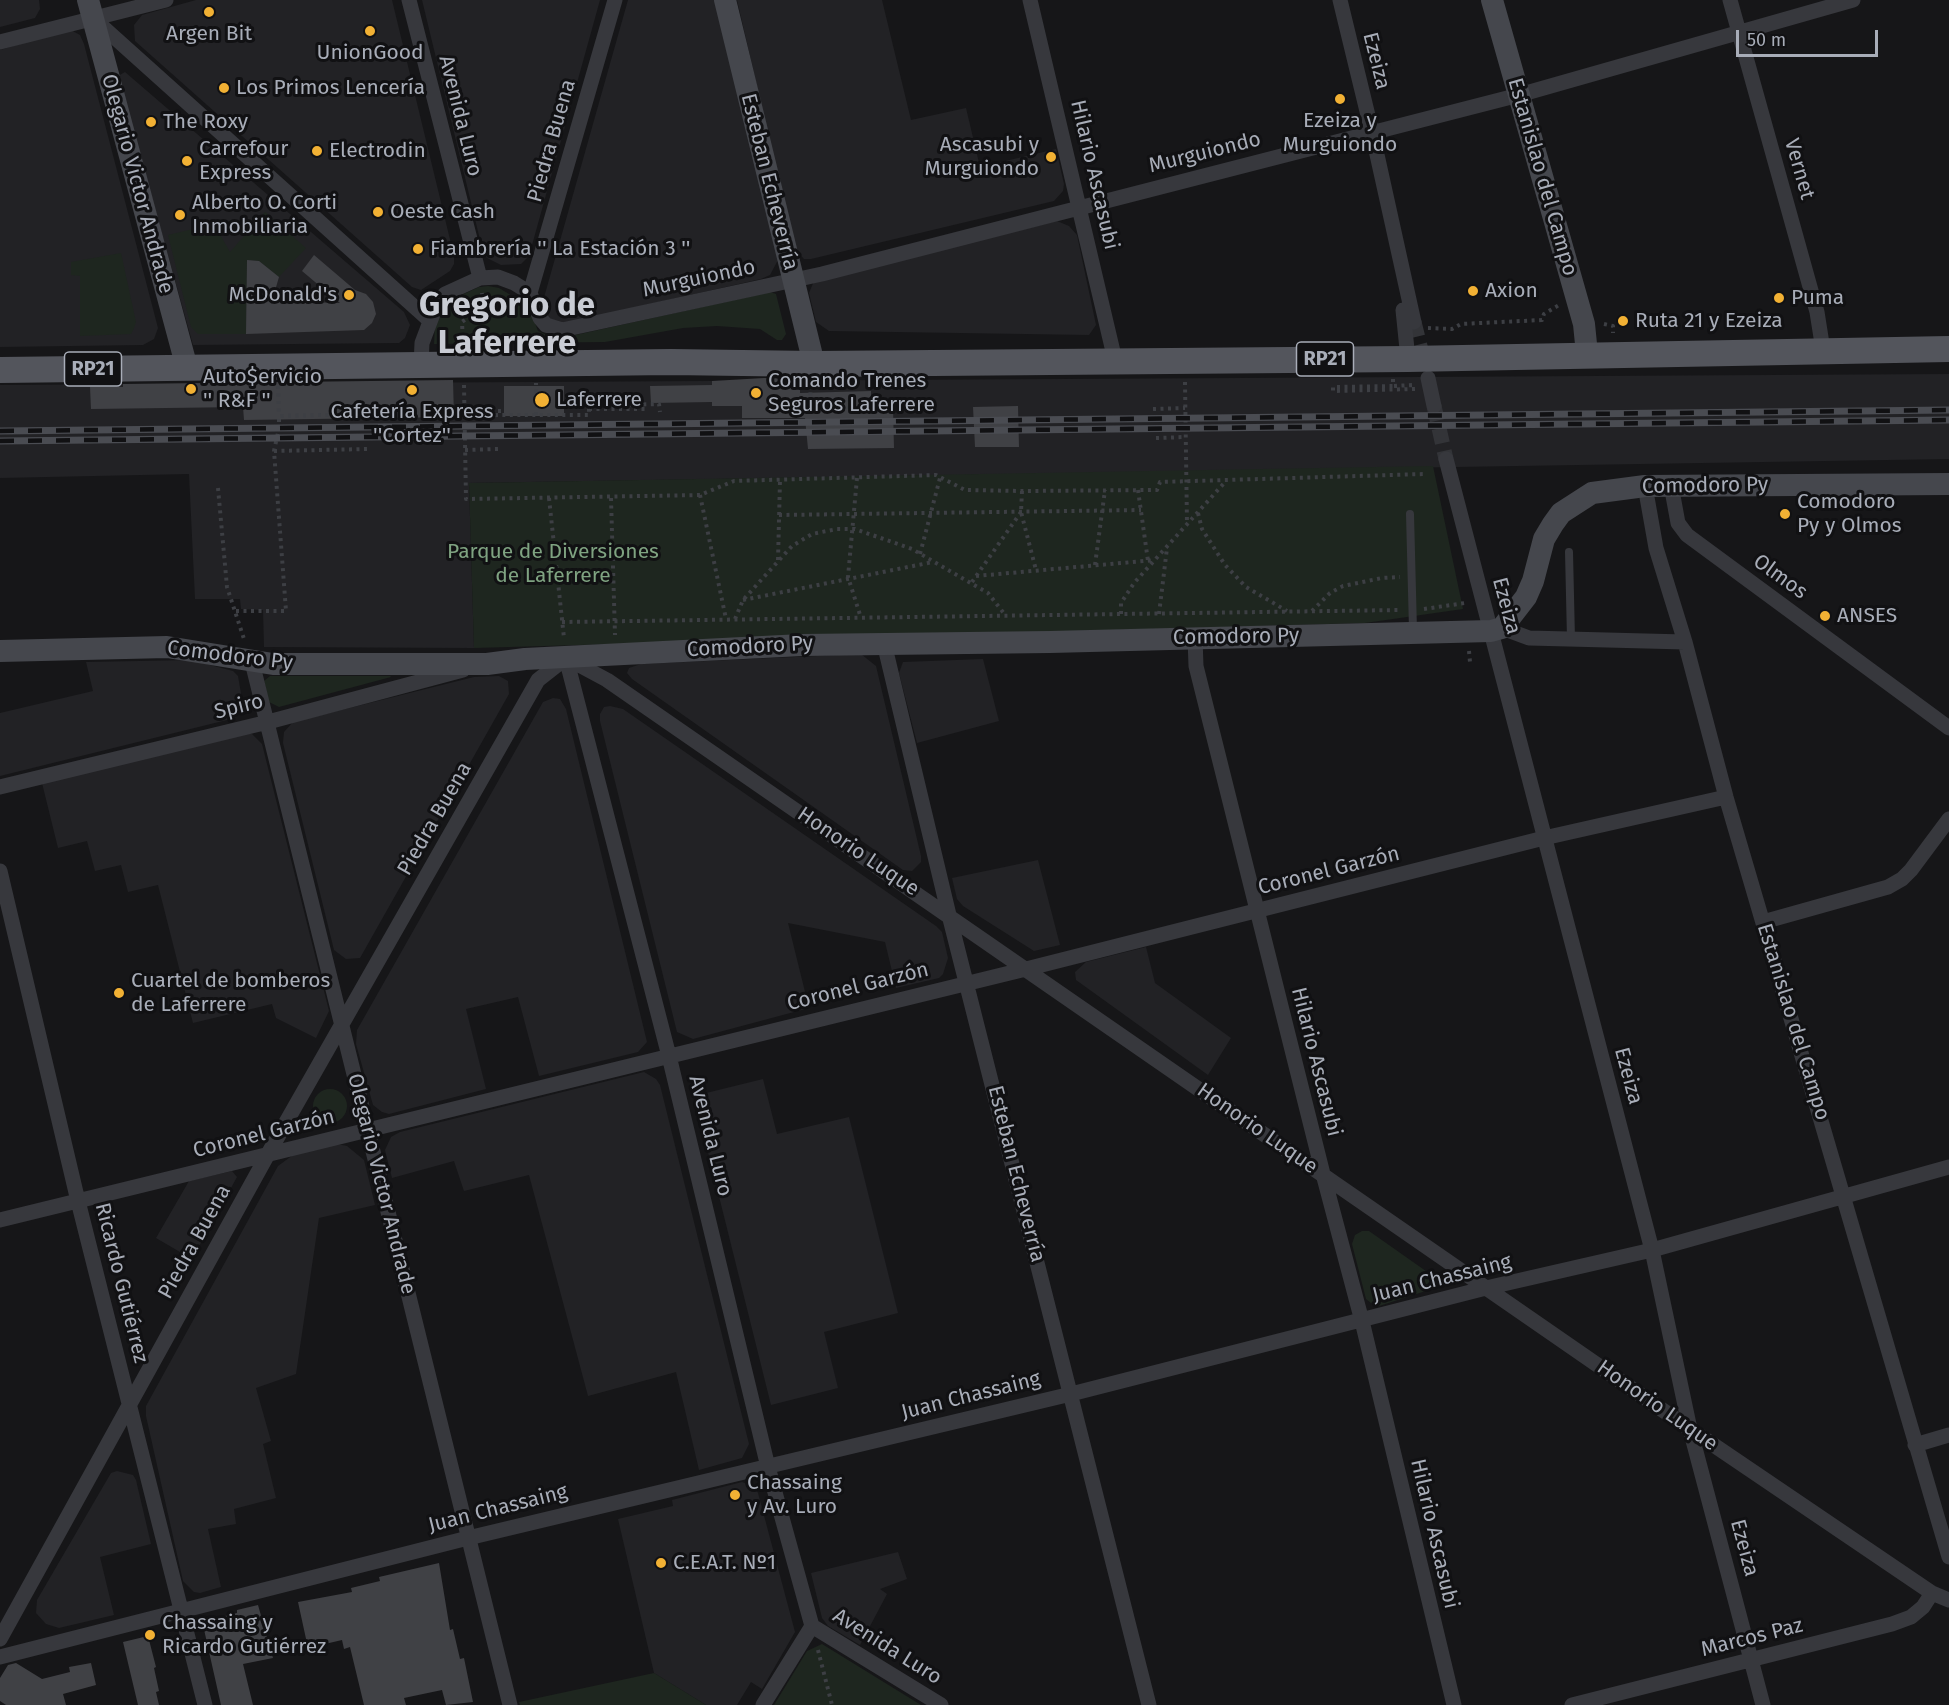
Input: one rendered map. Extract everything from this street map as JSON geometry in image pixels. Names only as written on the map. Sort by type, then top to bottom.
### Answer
[{"type":"main road","points":[[72,0],[91,9]]},
{"type":"main road","name":"Esteban Echeverría","points":[[725,0],[813,364]]},
{"type":"main road","name":"Estanislao del Campo","points":[[1492,0],[1584,324],[1587,354]]},
{"type":"main road","name":"Olegario Victor Andrade","points":[[91,9],[187,368]]},
{"type":"main road","name":"RP21","points":[[0,370],[1408,358],[1949,349]]},
{"type":"main road","name":"Comodoro Py","points":[[0,651],[167,647],[252,662],[487,664],[525,658],[566,658],[616,653],[884,643],[1195,638],[1497,629],[1526,597],[1533,581],[1544,539],[1561,513],[1592,493],[1671,485],[1949,484]]},
{"type":"street","points":[[0,42],[91,9],[166,0]]},
{"type":"street","name":"Avenida Luro","points":[[409,0],[480,278]]},
{"type":"street","name":"Piedra Buena","points":[[530,293],[615,0]]},
{"type":"street","name":"Hilario Ascasubi","points":[[1030,0],[1115,360]]},
{"type":"street","name":"Ezeiza","points":[[1340,0],[1414,322]]},
{"type":"street","name":"Vernet","points":[[1730,0],[1817,312],[1823,350]]},
{"type":"street","name":"Murguiondo","points":[[530,293],[540,318],[546,325],[562,330],[793,280],[1519,95],[1853,0]]},
{"type":"street","points":[[91,9],[429,320]]},
{"type":"street","name":"Ezeiza","points":[[1372,132],[1367,147],[1407,323],[1408,358]]},
{"type":"street","points":[[422,365],[422,343],[429,320],[444,294],[480,278],[498,277],[530,293]]},
{"type":"street","points":[[1428,378],[1434,406]]},
{"type":"street","name":"Ezeiza","points":[[1446,459],[1497,629],[1544,838],[1652,1250],[1690,1429],[1763,1705]]},
{"type":"street","name":"Olmos","points":[[1671,485],[1678,523],[1687,535],[1949,728]]},
{"type":"street","name":"Estanislao del Campo","points":[[1645,486],[1656,548],[1685,642],[1726,797],[1949,1557]]},
{"type":"street","name":"Comodoro Py","points":[[1497,629],[1529,638],[1685,642]]},
{"type":"street","name":"Hilario Ascasubi","points":[[1195,638],[1197,666],[1256,911],[1362,1321],[1454,1705]]},
{"type":"street","name":"Esteban Echeverría","points":[[884,643],[949,915],[1149,1705]]},
{"type":"street","name":"Avenida Luro","points":[[566,658],[669,1056],[768,1467],[812,1626],[941,1705]]},
{"type":"street","name":"Piedra Buena","points":[[0,1639],[268,1154],[538,680],[566,658]]},
{"type":"street","name":"Honorio Luque","points":[[566,658],[607,680],[1690,1429],[1932,1593],[1949,1600]]},
{"type":"street","name":"Olegario Victor Andrade","points":[[252,662],[510,1705]]},
{"type":"street","name":"Spiro","points":[[0,787],[268,722],[487,664]]},
{"type":"street","name":"Coronel Garzón","points":[[0,1220],[368,1131],[967,981],[1026,969],[1544,838],[1726,797]]},
{"type":"street","points":[[1763,922],[1888,887],[1902,879],[1911,870],[1949,819]]},
{"type":"street","name":"Ricardo Gutiérrez","points":[[0,871],[78,1201],[205,1705]]},
{"type":"street","name":"Juan Chassaing","points":[[0,1657],[181,1609],[468,1538],[1071,1394],[1486,1288],[1652,1250],[1949,1167]]},
{"type":"street","points":[[1915,1445],[1949,1435]]},
{"type":"street","name":"Marcos Paz","points":[[1572,1705],[1752,1661],[1911,1617],[1923,1607],[1932,1593]]},
{"type":"street","name":"Avenida Luro","points":[[763,1705],[812,1626]]},
{"type":"lane","points":[[1410,514],[1413,633]]},
{"type":"lane","points":[[1569,552],[1571,639]]},
{"type":"path","points":[[463,346],[462,322],[483,307],[480,278]]},
{"type":"path","points":[[1185,360],[1188,526]]},
{"type":"path","points":[[536,364],[536,415]]},
{"type":"path","points":[[813,364],[810,400],[849,400],[849,413]]},
{"type":"path","points":[[236,611],[286,610],[274,451],[279,428],[277,366]]},
{"type":"path","points":[[464,381],[466,499],[700,495],[734,481],[936,475],[965,489],[1022,491],[1157,490],[1160,482],[1424,474]]},
{"type":"path","points":[[1393,386],[1408,386]]},
{"type":"path","points":[[465,416],[589,415],[589,406],[659,404],[660,412]]},
{"type":"path","points":[[1153,409],[1186,408]]},
{"type":"path","points":[[589,409],[648,409]]},
{"type":"path","points":[[279,416],[501,411],[501,415]]},
{"type":"path","points":[[1156,438],[1185,437]]},
{"type":"path","points":[[274,451],[367,449]]},
{"type":"path","points":[[465,450],[500,449]]},
{"type":"path","points":[[920,554],[940,477]]},
{"type":"path","points":[[857,478],[849,579],[861,618]]},
{"type":"path","points":[[778,561],[780,480]]},
{"type":"path","points":[[1121,614],[1121,603],[1125,595],[1227,480]]},
{"type":"path","points":[[218,488],[227,587],[252,662]]},
{"type":"path","points":[[1095,565],[1105,490]]},
{"type":"path","points":[[1138,490],[1148,561]]},
{"type":"path","points":[[1022,491],[1021,512],[1036,570]]},
{"type":"path","points":[[700,495],[726,619]]},
{"type":"path","points":[[549,498],[566,658]]},
{"type":"path","points":[[611,498],[616,653]]},
{"type":"path","points":[[779,515],[1141,510]]},
{"type":"path","points":[[972,582],[1021,512]]},
{"type":"path","points":[[1198,513],[1202,529],[1225,565],[1246,586],[1289,612]]},
{"type":"path","points":[[735,619],[743,600],[792,546],[812,534],[837,529],[852,529],[877,535],[920,554],[972,582],[996,600],[1006,616]]},
{"type":"path","points":[[1159,614],[1167,547]]},
{"type":"path","points":[[976,576],[1155,560]]},
{"type":"path","points":[[743,600],[934,562]]},
{"type":"path","points":[[1312,611],[1330,593],[1343,586],[1382,578],[1412,577]]},
{"type":"path","points":[[562,622],[1413,610],[1465,603]]},
{"type":"path","points":[[812,1626],[832,1705]]},
{"type":"shaded area","points":[[0,0],[39,0],[40,9],[35,18],[0,27]]},
{"type":"shaded area","points":[[196,0],[392,0],[454,256],[454,264],[450,271],[421,290],[412,287],[135,41],[134,25],[142,15]]},
{"type":"shaded area","points":[[422,0],[600,0],[529,256],[521,264],[501,265],[487,258],[483,252]]},
{"type":"shaded area","points":[[628,0],[715,0],[778,260],[770,275],[761,279],[557,325],[548,317],[543,301]]},
{"type":"shaded area","points":[[737,0],[882,0],[911,120],[966,108],[980,167],[1056,149],[1064,184],[1063,191],[1054,201],[804,259],[795,249]]},
{"type":"shaded area","points":[[69,29],[80,35],[84,44],[158,328],[154,339],[143,345],[0,347],[0,50]]},
{"type":"shaded area","points":[[125,72],[404,312],[410,325],[405,338],[399,343],[193,345],[118,76]]},
{"type":"shaded area","points":[[1057,221],[1069,226],[1077,235],[1096,325],[1089,335],[829,331],[816,322],[809,293],[814,281]]},
{"type":"shaded area","points":[[1949,374],[1949,459],[469,483],[474,648],[264,647],[263,610],[241,609],[240,599],[195,599],[189,474],[0,478],[0,385]]},
{"type":"shaded area","points":[[861,654],[876,666],[921,856],[921,862],[912,871],[903,870],[632,679],[627,673],[629,668],[641,664]]},
{"type":"shaded area","points":[[983,659],[999,721],[917,743],[899,673],[903,662]]},
{"type":"shaded area","points":[[191,660],[233,671],[238,676],[243,705],[235,718],[0,776],[0,713],[93,691],[86,662]]},
{"type":"shaded area","points":[[499,676],[508,681],[509,694],[360,958],[346,959],[334,950],[283,743],[284,732],[293,722],[474,677]]},
{"type":"shaded area","points":[[553,698],[560,699],[566,709],[647,1042],[638,1052],[539,1076],[518,997],[466,1009],[486,1089],[389,1114],[382,1112],[373,1105],[356,1044],[357,1030],[543,702]]},
{"type":"shaded area","points":[[604,707],[623,709],[936,926],[942,932],[948,958],[943,974],[939,978],[896,988],[885,942],[788,923],[809,1008],[693,1039],[677,1032],[600,721],[600,714]]},
{"type":"shaded area","points":[[242,733],[252,734],[262,744],[329,1011],[316,1038],[276,1018],[272,1004],[193,1023],[158,885],[128,892],[121,865],[95,871],[87,841],[58,848],[42,783]]},
{"type":"shaded area","points":[[1038,860],[1060,945],[1034,951],[963,906],[957,899],[952,878]]},
{"type":"shaded area","points":[[1146,947],[1155,983],[1231,1038],[1208,1075],[1076,980],[1075,972],[1086,962]]},
{"type":"shaded area","points":[[644,1072],[656,1079],[660,1085],[749,1444],[742,1458],[699,1470],[676,1372],[588,1396],[529,1175],[464,1191],[454,1161],[392,1178],[385,1150],[391,1137],[400,1132]]},
{"type":"shaded area","points":[[763,1079],[777,1134],[849,1117],[898,1313],[824,1332],[838,1388],[771,1405],[694,1096]]},
{"type":"shaded area","points":[[337,1144],[347,1146],[364,1160],[375,1205],[319,1218],[296,1374],[256,1388],[271,1441],[263,1444],[276,1498],[234,1509],[236,1524],[208,1529],[221,1587],[200,1593],[194,1592],[183,1581],[146,1416],[146,1406],[278,1166],[293,1155]]},
{"type":"shaded area","points":[[232,1171],[237,1177],[192,1259],[156,1238],[189,1181]]},
{"type":"shaded area","points":[[117,1471],[133,1475],[136,1480],[151,1544],[100,1557],[114,1615],[59,1628],[46,1624],[36,1613],[37,1600],[111,1473]]},
{"type":"shaded area","points":[[742,1482],[755,1487],[758,1493],[795,1632],[762,1689],[751,1682],[737,1705],[706,1705],[654,1673],[618,1519],[673,1506],[672,1500]]},
{"type":"shaded area","points":[[898,1552],[907,1579],[880,1589],[887,1594],[860,1645],[828,1626],[822,1618],[811,1573]]},
{"type":"green space","points":[[265,212],[306,248],[279,277],[259,261],[247,260],[246,334],[198,334],[191,327],[168,235],[214,224],[230,252]]},
{"type":"green space","points":[[121,253],[136,322],[134,328],[131,334],[80,336],[80,276],[71,275],[71,262]]},
{"type":"green space","points":[[479,287],[499,288],[519,300],[533,318],[538,331],[551,337],[571,336],[770,292],[776,294],[786,334],[782,340],[777,340],[760,329],[717,326],[683,328],[605,342],[434,344],[435,324],[444,307],[453,299]]},
{"type":"green space","name":"Parque de Diversiones de Laferrere","points":[[1433,466],[1463,609],[1365,623],[474,648],[469,483]]},
{"type":"green space","points":[[270,676],[391,677],[279,707],[269,702],[264,681]]},
{"type":"green space","points":[[330,1089],[342,1094],[347,1106],[342,1118],[330,1123],[318,1118],[313,1106],[318,1094]]},
{"type":"green space","points":[[1362,1231],[1369,1231],[1433,1276],[1432,1289],[1376,1307],[1366,1299],[1352,1244],[1355,1235]]},
{"type":"green space","points":[[822,1644],[921,1705],[774,1705],[807,1651]]},
{"type":"green space","points":[[654,1673],[706,1705],[520,1705],[519,1702]]},
{"type":"building","points":[[314,255],[355,290],[366,294],[373,302],[376,314],[372,323],[364,330],[246,334],[247,260],[259,261],[279,277],[272,301],[340,303],[302,271]]},
{"type":"building","points":[[764,378],[800,379],[800,393],[871,391],[871,408],[893,408],[894,448],[808,449],[805,418],[742,418],[742,406],[712,406],[712,402],[651,403],[650,386],[712,385],[712,381]]},
{"type":"building","points":[[453,380],[454,417],[244,420],[243,407],[91,409],[90,387],[123,387],[123,384]]},
{"type":"building","points":[[504,386],[564,386],[564,416],[504,416]]},
{"type":"building","points":[[1018,406],[1019,447],[975,447],[973,407]]},
{"type":"building","points":[[439,1563],[450,1630],[453,1629],[460,1659],[464,1658],[473,1702],[446,1705],[442,1690],[404,1698],[406,1705],[364,1705],[350,1647],[344,1649],[342,1640],[308,1648],[298,1602],[352,1592],[351,1588],[380,1581],[379,1577]]},
{"type":"building","points":[[258,1605],[273,1658],[243,1664],[253,1705],[221,1705],[203,1625],[218,1621],[217,1618],[237,1613],[237,1610]]},
{"type":"building","points":[[148,1636],[156,1667],[154,1668],[159,1691],[156,1692],[159,1705],[138,1705],[123,1642]]},
{"type":"building","points":[[16,1663],[42,1679],[70,1672],[69,1667],[91,1663],[96,1685],[63,1694],[66,1705],[6,1705],[0,1701],[0,1678],[8,1665]]},
{"type":"tunnel","points":[[1414,322],[1425,366]]},
{"type":"tunnel","points":[[1434,406],[1446,459]]},
{"type":"railway","points":[[0,431],[1949,410]]},
{"type":"railway","points":[[0,441],[1949,420]]},
{"type":"place","name":"Argen Bit","points":[[209,12]]},
{"type":"place","name":"UnionGood","points":[[370,31]]},
{"type":"place","name":"Los Primos Lencería","points":[[224,88]]},
{"type":"place","name":"Ezeiza y Murguiondo","points":[[1340,99]]},
{"type":"place","name":"The Roxy","points":[[151,122]]},
{"type":"place","name":"Electrodin","points":[[317,151]]},
{"type":"place","name":"Ascasubi y Murguiondo","points":[[1051,157]]},
{"type":"place","name":"Carrefour Express","points":[[187,161]]},
{"type":"place","name":"Oeste Cash","points":[[378,212]]},
{"type":"place","name":"Alberto O. Corti Inmobiliaria","points":[[180,215]]},
{"type":"place","name":"Fiambrería '' La Estación 3 ''","points":[[418,249]]},
{"type":"place","name":"Axion","points":[[1473,291]]},
{"type":"place","name":"McDonald's","points":[[349,295]]},
{"type":"place","name":"Puma","points":[[1779,298]]},
{"type":"place","name":"Ruta 21 y Ezeiza","points":[[1623,321]]},
{"type":"place","name":"Auto$ervicio '' R&F ''","points":[[191,389]]},
{"type":"place","name":"Cafetería Express ''Cortez''","points":[[412,390]]},
{"type":"place","name":"Comando Trenes Seguros Laferrere","points":[[756,393]]},
{"type":"place","name":"Laferrere","points":[[542,400]]},
{"type":"place","name":"Comodoro Py y Olmos","points":[[1785,514]]},
{"type":"place","name":"ANSES","points":[[1825,616]]},
{"type":"place","name":"Cuartel de bomberos de Laferrere","points":[[119,993]]},
{"type":"place","name":"Chassaing y Av. Luro","points":[[735,1495]]},
{"type":"place","name":"C.E.A.T. Nº1","points":[[661,1563]]},
{"type":"place","name":"Chassaing y Ricardo Gutiérrez","points":[[150,1635]]},
{"type":"district","name":"Gregorio de Laferrere","points":[[507,325]]}]
